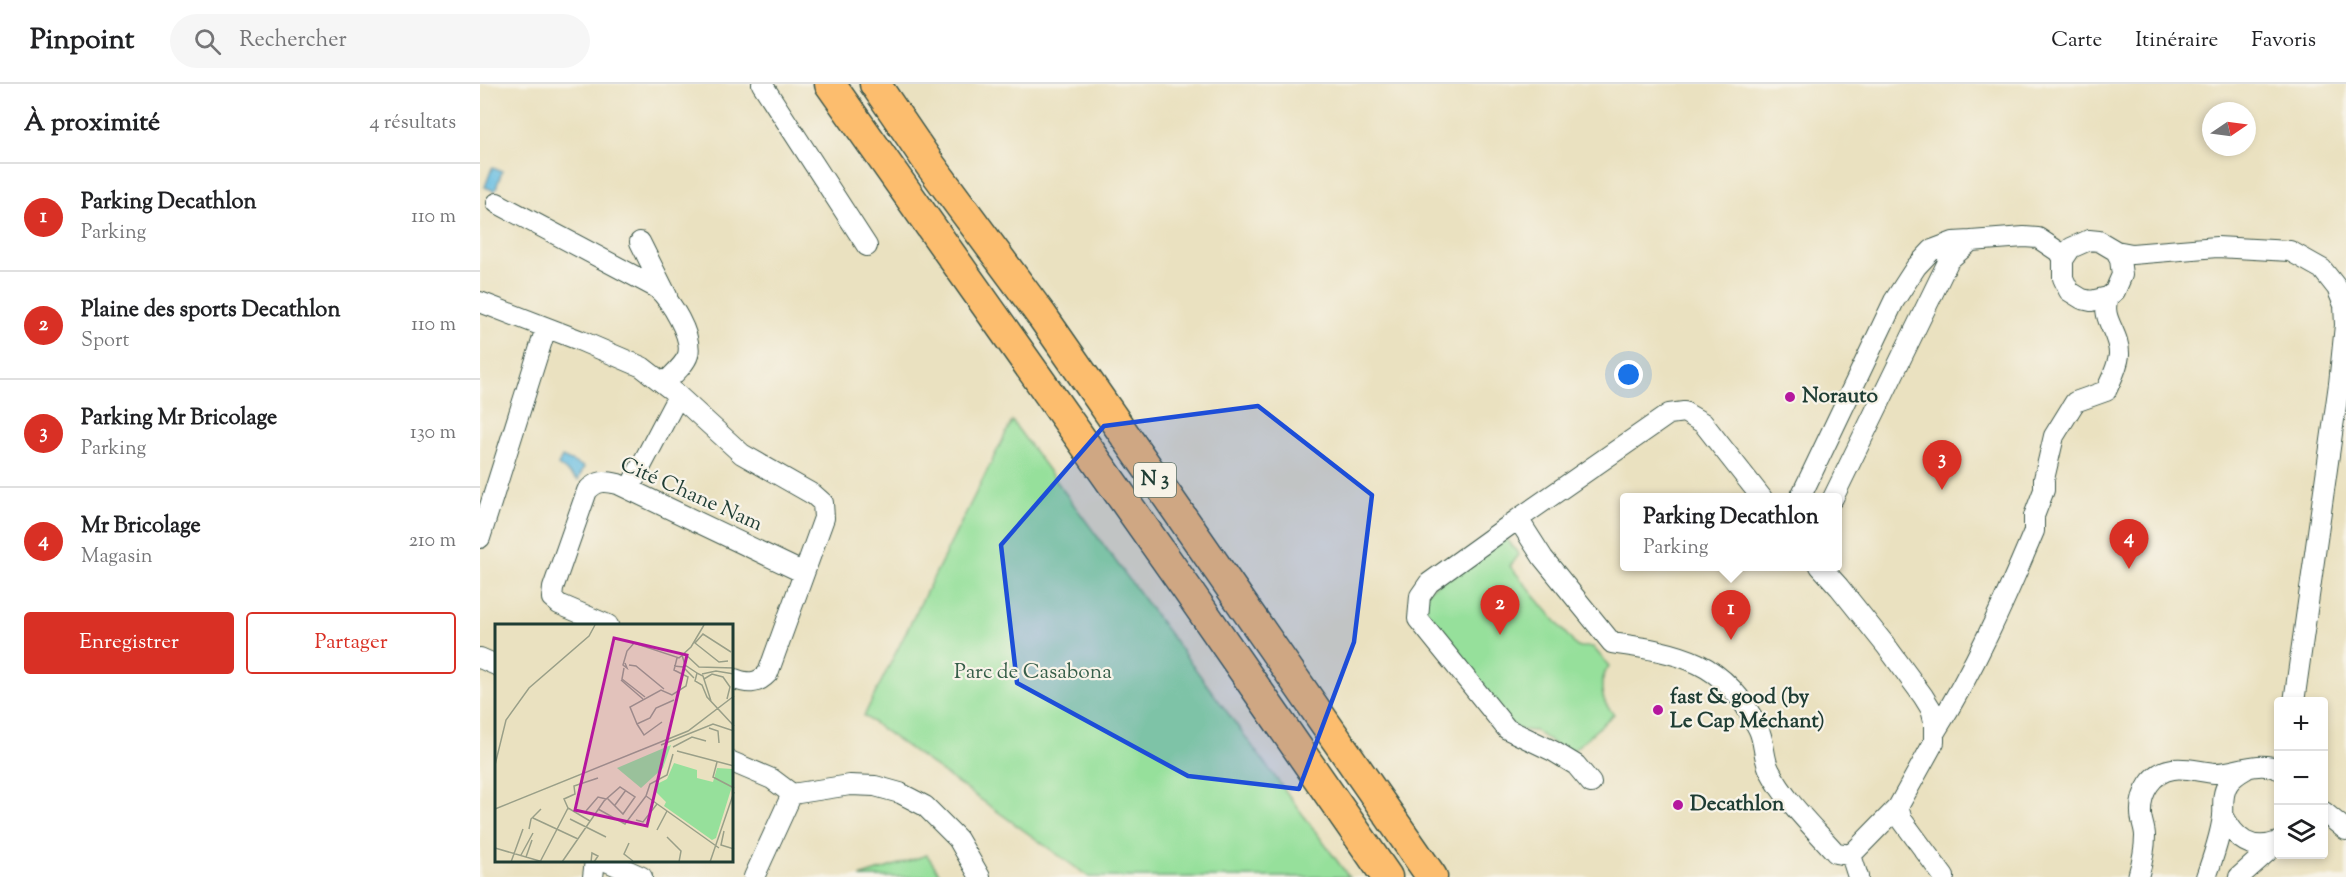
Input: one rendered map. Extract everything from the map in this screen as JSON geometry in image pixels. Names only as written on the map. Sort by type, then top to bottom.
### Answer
[{"type":"highway","name":"N 3","points":[[830,84],[1387,877]]},
{"type":"highway","name":"N 3","points":[[875,84],[931,166],[1042,316],[1432,877]]},
{"type":"highway","name":"N 3","points":[[1347,817],[1379,877]]},
{"type":"street","points":[[762,84],[867,246]]},
{"type":"street","points":[[497,203],[657,288],[668,298]]},
{"type":"street","points":[[1802,493],[1894,301],[1916,267],[1932,250],[1953,242],[2038,238],[2065,256]]},
{"type":"street","points":[[2116,251],[2122,267],[2114,290],[2091,301],[2082,299],[2069,291],[2063,278],[2062,267],[2065,256],[2071,248],[2089,240],[2099,241],[2116,251],[2132,254],[2217,247],[2290,250],[2322,269],[2337,288],[2344,305],[2345,325],[2339,384],[2295,697]]},
{"type":"street","points":[[1835,493],[1949,260],[1971,241]]},
{"type":"street","points":[[629,489],[671,390],[688,357],[689,345],[640,242]]},
{"type":"street","points":[[1935,732],[1960,692],[1983,646],[2034,531],[2034,516],[2044,490],[2044,479],[2054,436],[2075,402],[2106,391],[2112,377],[2119,356],[2116,336],[2104,308],[2127,269],[2139,258],[2154,253]]},
{"type":"street","points":[[480,302],[642,367],[742,454],[814,495],[823,503],[824,518],[768,673],[761,681],[751,684],[734,679]]},
{"type":"street","points":[[480,538],[546,328]]},
{"type":"street","points":[[1591,783],[1576,765],[1507,729],[1418,619],[1420,596],[1429,583],[1669,414],[1683,412],[1703,423],[1758,493]]},
{"type":"street","name":"Cité Chane Nam","points":[[606,624],[559,604],[552,598],[553,588],[587,491],[594,483],[605,481],[629,489],[804,573]]},
{"type":"street","points":[[1518,519],[1543,558],[1612,643],[1690,659],[1713,671],[1724,680],[1740,697],[1759,730],[1768,769],[1781,789],[1836,853],[1851,855]]},
{"type":"street","points":[[1824,571],[1887,647],[1923,696],[1931,709],[1935,732],[1934,742],[1898,807],[1851,855]]},
{"type":"street","points":[[480,658],[495,665]]},
{"type":"street","points":[[734,763],[772,780],[792,794],[850,785],[875,786],[900,793],[925,806],[958,839],[980,877]]},
{"type":"street","points":[[2138,877],[2144,860],[2145,834],[2141,813],[2145,788],[2157,775],[2171,769],[2221,773],[2270,764]]},
{"type":"street","points":[[2206,877],[2213,859],[2228,785],[2238,773],[2270,764]]},
{"type":"street","points":[[2198,772],[2212,784],[2231,831],[2241,840],[2253,845],[2274,844]]},
{"type":"street","points":[[754,877],[792,794]]},
{"type":"street","points":[[1898,807],[1902,820],[1944,877]]},
{"type":"street","points":[[2328,815],[2345,830]]},
{"type":"street","points":[[2328,828],[2345,830]]},
{"type":"street","points":[[2239,877],[2274,846]]},
{"type":"street","points":[[1851,855],[1858,877]]},
{"type":"street","points":[[593,877],[595,862]]},
{"type":"street","points":[[606,862],[642,877]]},
{"type":"highlighted area","points":[[1258,406],[1372,495],[1354,642],[1299,789],[1188,776],[1017,683],[1001,545],[1104,426]]},
{"type":"green space","name":"Parc de Casabona","points":[[1012,421],[1349,877],[1089,877],[864,716]]},
{"type":"green space","points":[[1505,536],[1519,555],[1510,566],[1577,647],[1593,647],[1609,666],[1603,678],[1602,691],[1606,704],[1614,714],[1569,754],[1535,731],[1520,730],[1503,720],[1416,599]]},
{"type":"green space","points":[[927,855],[942,877],[861,877],[862,876]]},
{"type":"water","points":[[492,168],[502,171],[495,191],[485,187]]},
{"type":"water","points":[[562,457],[584,467],[578,480],[558,465]]},
{"type":"place","name":"Norauto","points":[[1790,397]]},
{"type":"place","name":"Parking Mr Bricolage","points":[[1942,490]]},
{"type":"place","name":"Mr Bricolage","points":[[2129,569]]},
{"type":"place","name":"Plaine des sports Decathlon","points":[[1500,635]]},
{"type":"place","name":"Parking Decathlon","points":[[1731,640]]},
{"type":"place","name":"fast & good (by Le Cap Méchant)","points":[[1658,710]]},
{"type":"place","name":"Decathlon","points":[[1678,805]]}]
